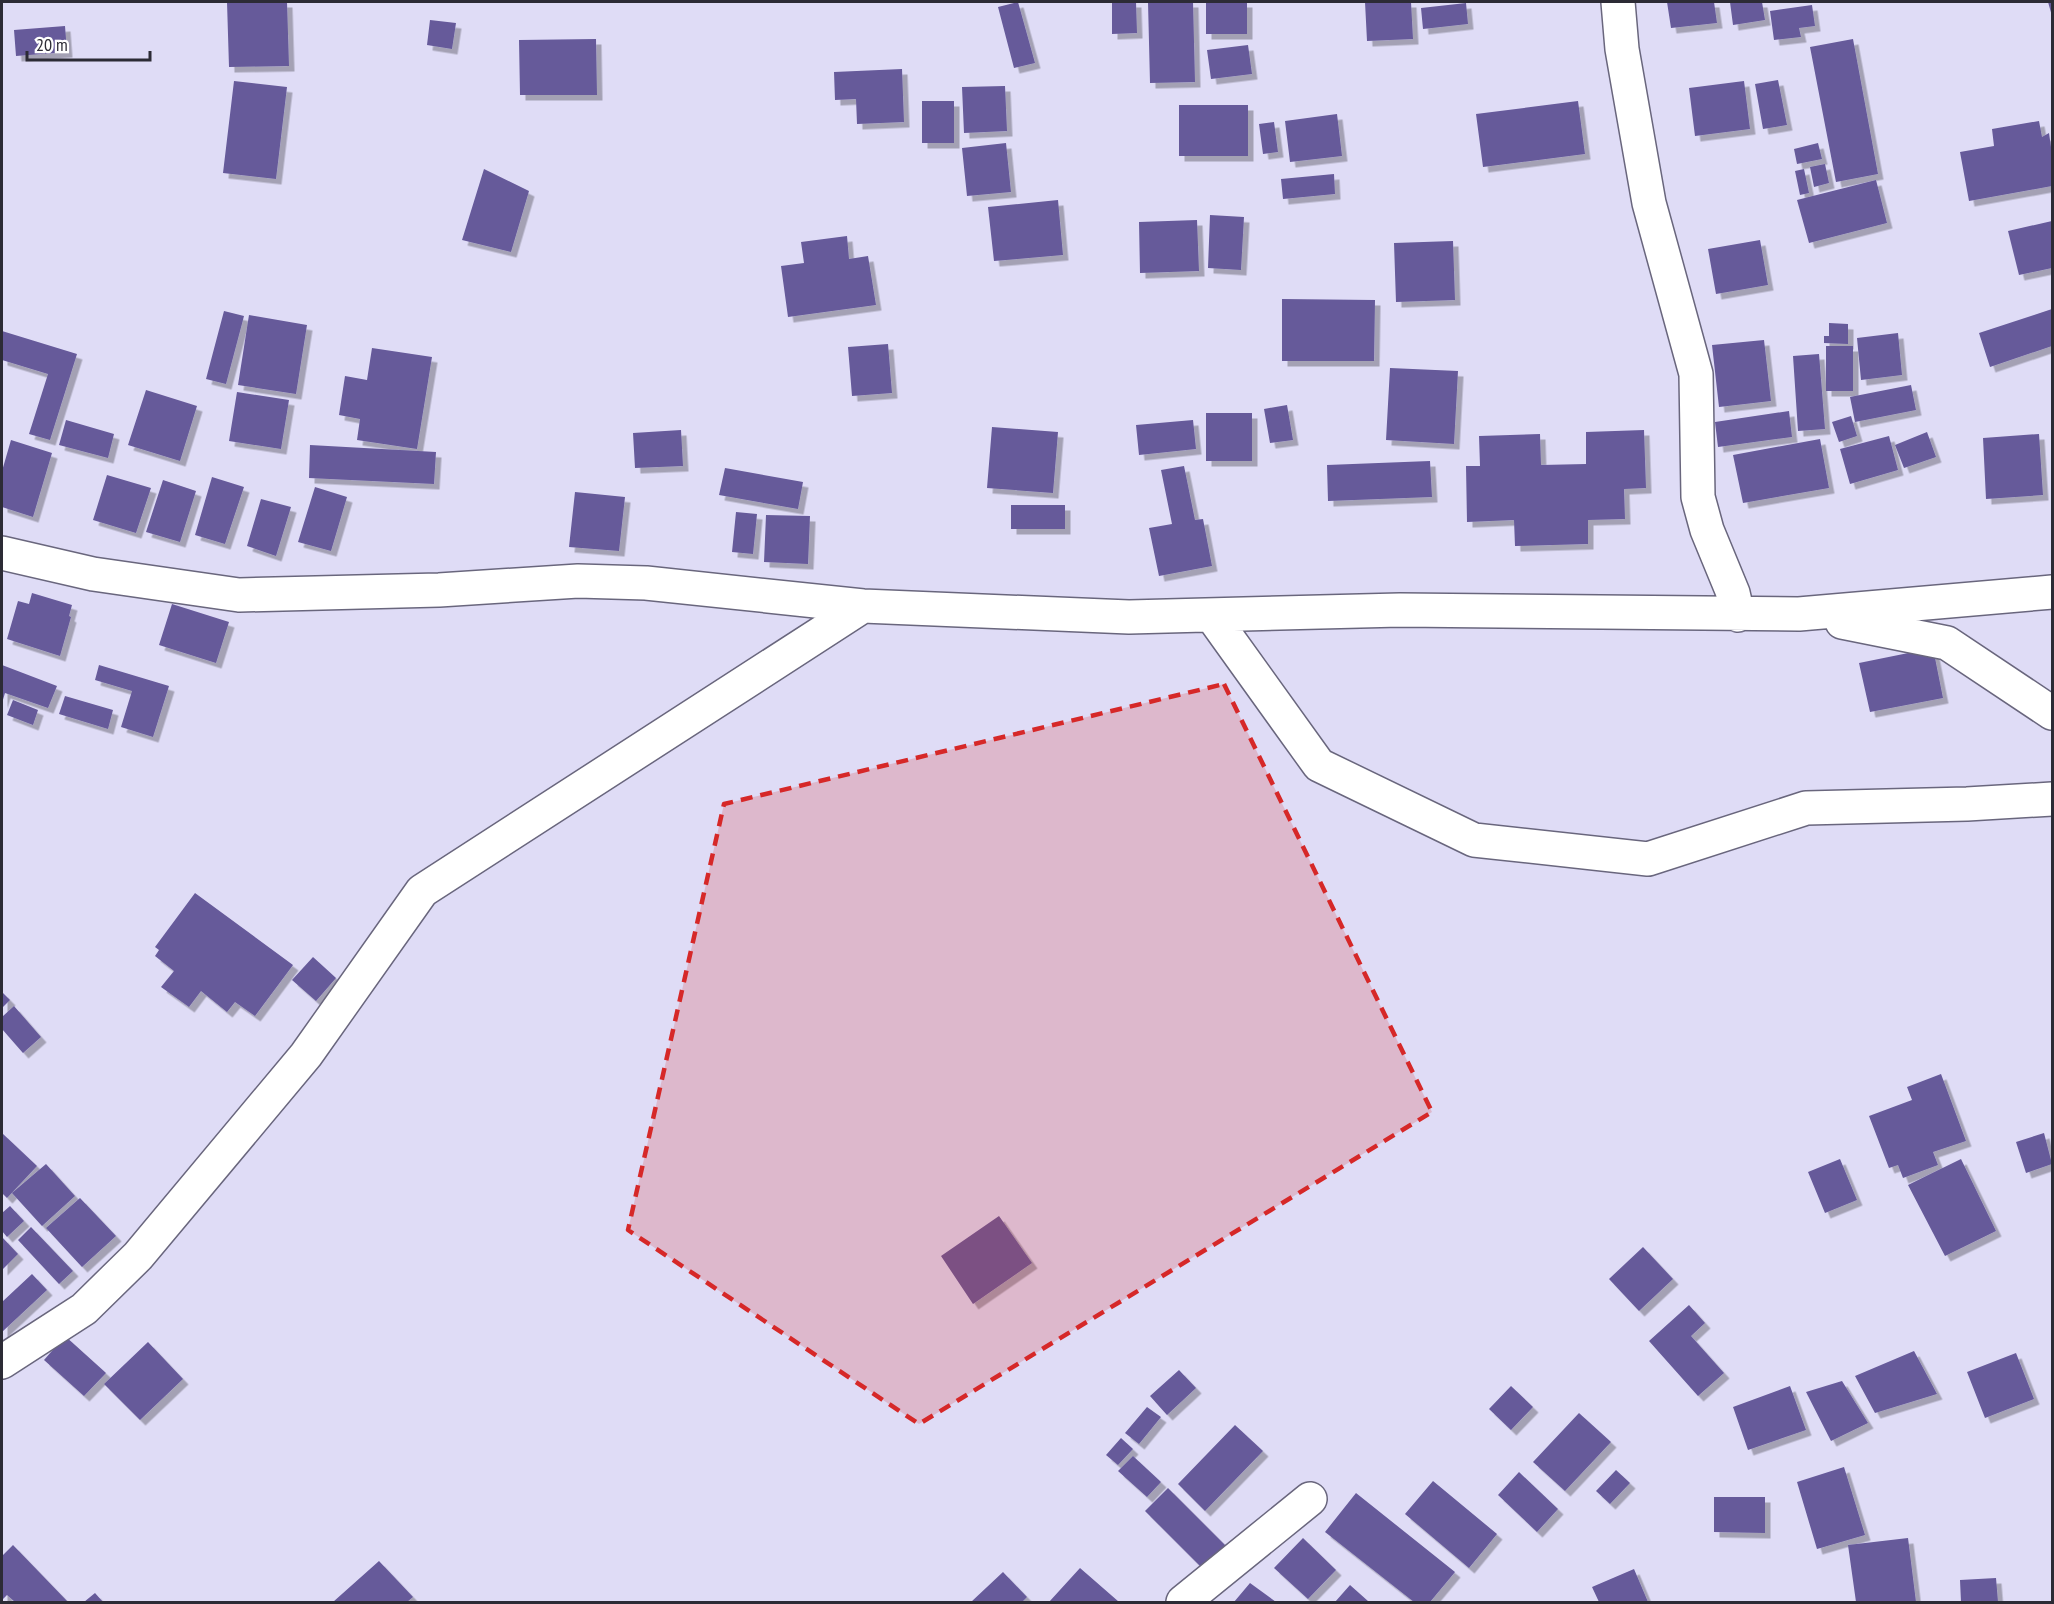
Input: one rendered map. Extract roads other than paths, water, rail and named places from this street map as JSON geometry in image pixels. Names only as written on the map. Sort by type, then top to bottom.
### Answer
[{"type":"street","points":[[1618,2],[1622,49],[1649,203],[1696,374],[1698,497],[1707,531],[1733,593],[1738,615]]},
{"type":"street","points":[[2,553],[93,574],[239,595],[439,590],[578,580],[646,583],[863,606],[1129,617],[1400,610],[1799,614],[2052,592]]},
{"type":"street","points":[[2,1362],[84,1308],[138,1256],[306,1055],[422,891],[863,606]]},
{"type":"street","points":[[1799,614],[1947,643],[2052,713]]},
{"type":"street","points":[[1212,616],[1319,765],[1474,840],[1648,859],[1806,808],[1967,804],[2052,799]]},
{"type":"street","points":[[1184,1602],[1310,1499]]}]
